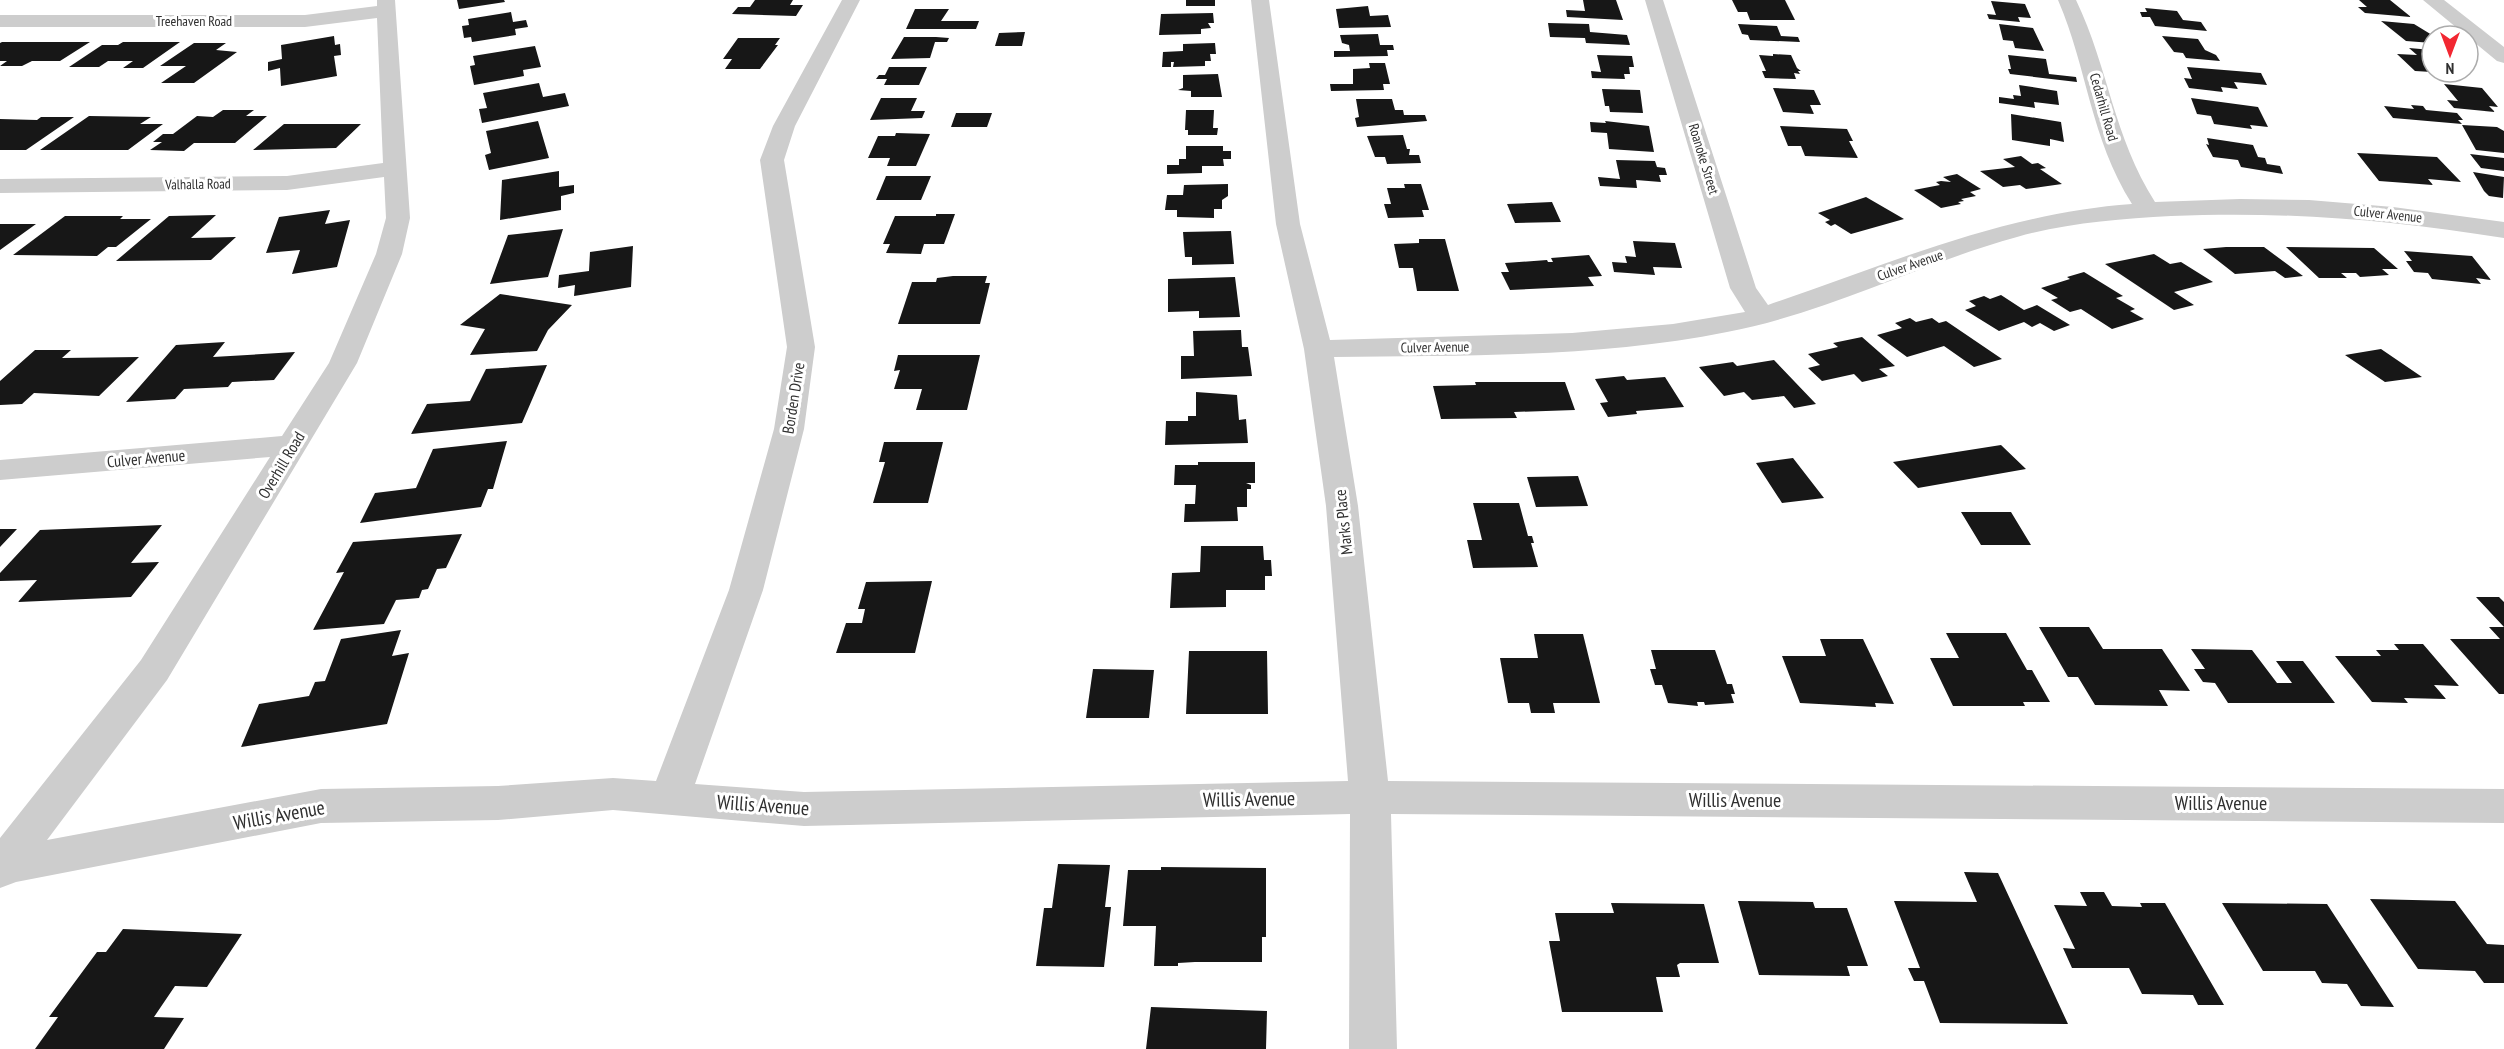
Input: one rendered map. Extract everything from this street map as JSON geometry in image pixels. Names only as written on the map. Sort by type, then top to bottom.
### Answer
[{"type":"street","name":"Borden Drive","points":[[669,799],[746,590],[789,429],[801,347],[787,270],[772,160],[784,126],[851,0]]},
{"type":"street","name":"Marks Place","points":[[1260,0],[1288,224],[1318,349],[1342,506],[1370,797],[1373,1049]]},
{"type":"street","name":"Roanoke Street","points":[[1654,0],[1743,288],[1761,315]]},
{"type":"street","name":"Cedarhill Road","points":[[2067,0],[2081,30],[2108,130],[2136,192],[2148,210]]},
{"type":"street","points":[[2432,0],[2504,57]]},
{"type":"street","name":"Treehaven Road","points":[[0,21],[305,21],[386,6]]},
{"type":"street","name":"Overhill Road","points":[[1,868],[154,670],[343,363],[389,254],[398,218],[386,6]]},
{"type":"street","name":"Valhalla Road","points":[[0,186],[287,183],[351,176],[394,168]]},
{"type":"street","name":"Culver Avenue","points":[[1318,349],[1496,346],[1616,339],[1725,324],[1800,305],[1840,289],[2036,224],[2148,210],[2280,206],[2422,218],[2504,230]]},
{"type":"street","name":"Culver Avenue","points":[[0,470],[293,446]]},
{"type":"street","name":"Willis Avenue","points":[[1,868],[321,806],[498,803],[614,794],[804,809],[1370,797],[2504,806]]},
{"type":"building","points":[[457,0],[504,0],[505,2],[459,9]]},
{"type":"building","points":[[755,0],[793,0],[790,5],[803,5],[796,16],[732,14],[738,7],[750,7]]},
{"type":"building","points":[[1186,0],[1215,0],[1215,6],[1186,6]]},
{"type":"building","points":[[1583,0],[1616,0],[1623,20],[1567,17],[1566,10],[1585,11]]},
{"type":"building","points":[[1732,0],[1785,0],[1795,20],[1750,20],[1747,12],[1738,12]]},
{"type":"building","points":[[2359,0],[2390,0],[2411,17],[2365,13],[2358,7],[2367,7]]},
{"type":"building","points":[[1991,1],[2025,4],[2031,18],[2018,17],[2020,22],[1989,19],[1987,14],[1996,15]]},
{"type":"building","points":[[1368,6],[1370,16],[1388,15],[1391,27],[1339,28],[1336,9]]},
{"type":"building","points":[[2145,8],[2177,11],[2183,20],[2201,22],[2207,31],[2155,26],[2150,17],[2142,17],[2140,12],[2147,12]]},
{"type":"building","points":[[915,9],[949,9],[941,21],[979,21],[976,29],[906,29]]},
{"type":"building","points":[[511,12],[513,22],[526,20],[528,27],[515,29],[516,35],[472,42],[471,37],[464,38],[462,26],[469,25],[468,19]]},
{"type":"building","points":[[1213,13],[1214,23],[1208,23],[1211,28],[1201,29],[1201,34],[1159,35],[1161,14]]},
{"type":"building","points":[[2381,21],[2414,24],[2420,28],[2420,42],[2406,41]]},
{"type":"building","points":[[1548,23],[1589,24],[1590,32],[1627,35],[1630,45],[1586,43],[1585,38],[1550,37]]},
{"type":"building","points":[[1738,24],[1777,26],[1781,36],[1798,37],[1800,42],[1750,40],[1748,35],[1742,34]]},
{"type":"building","points":[[1999,24],[2033,28],[2044,51],[2015,48],[2013,41],[2003,40]]},
{"type":"building","points":[[1025,32],[1022,46],[995,46],[999,33]]},
{"type":"building","points":[[1378,34],[1380,45],[1393,45],[1394,50],[1387,50],[1388,56],[1334,57],[1334,51],[1350,51],[1349,45],[1342,43],[1340,35]]},
{"type":"building","points":[[334,36],[335,45],[340,44],[341,55],[334,56],[337,76],[281,86],[280,68],[268,71],[268,62],[282,59],[281,45]]},
{"type":"building","points":[[2162,36],[2198,39],[2205,50],[2216,55],[2220,61],[2186,58],[2183,53],[2174,52]]},
{"type":"building","points":[[904,37],[949,38],[947,42],[935,42],[930,58],[891,59]]},
{"type":"building","points":[[738,38],[780,38],[775,45],[778,45],[760,69],[725,69],[732,59],[723,59]]},
{"type":"building","points":[[90,42],[60,61],[32,61],[22,66],[0,66],[7,61],[0,61],[0,43]]},
{"type":"building","points":[[123,42],[180,42],[143,68],[123,68],[133,61],[108,61],[99,67],[69,67],[102,45],[118,45]]},
{"type":"building","points":[[194,43],[226,43],[216,50],[237,52],[194,83],[161,83],[186,66],[160,66]]},
{"type":"building","points":[[1215,43],[1216,54],[1210,54],[1211,61],[1205,61],[1205,66],[1173,67],[1174,62],[1171,62],[1171,67],[1162,67],[1163,52],[1183,51],[1183,44]]},
{"type":"building","points":[[535,46],[541,67],[523,70],[524,76],[474,85],[470,66],[475,65],[473,56]]},
{"type":"building","points":[[2409,48],[2420,49],[2420,71],[2415,71],[2397,54],[2417,55]]},
{"type":"building","points":[[1773,54],[1791,55],[1797,68],[1801,71],[1798,71],[1800,74],[1794,73],[1796,79],[1765,78],[1762,71],[1766,71],[1759,55],[1773,56]]},
{"type":"building","points":[[1597,55],[1632,56],[1634,67],[1629,67],[1630,74],[1624,74],[1625,79],[1592,78],[1591,71],[1601,72]]},
{"type":"building","points":[[2008,55],[2046,59],[2049,74],[2076,77],[2077,82],[2010,74]]},
{"type":"building","points":[[1369,63],[1385,63],[1390,84],[1383,84],[1384,90],[1331,91],[1330,84],[1353,84],[1353,69],[1370,68]]},
{"type":"building","points":[[889,67],[927,67],[919,85],[884,85],[887,79],[876,79],[879,75],[885,75]]},
{"type":"building","points":[[2187,67],[2261,73],[2267,85],[2234,82],[2238,89],[2221,87],[2223,92],[2189,88],[2184,78],[2192,79]]},
{"type":"building","points":[[1218,74],[1222,97],[1191,97],[1191,91],[1178,90],[1183,88],[1183,75]]},
{"type":"building","points":[[539,83],[543,97],[565,93],[569,106],[482,123],[479,109],[487,108],[483,93]]},
{"type":"building","points":[[2444,84],[2482,88],[2498,107],[2489,106],[2495,112],[2454,108],[2447,100],[2458,101]]},
{"type":"building","points":[[2019,85],[2057,91],[2059,105],[2034,102],[2035,108],[1999,103],[1999,97],[2014,99],[2013,95],[2021,96]]},
{"type":"building","points":[[1773,88],[1814,90],[1821,105],[1810,105],[1814,114],[1783,112]]},
{"type":"building","points":[[1602,89],[1640,90],[1643,113],[1610,112],[1609,106],[1605,106]]},
{"type":"building","points":[[881,98],[917,98],[911,111],[925,111],[922,118],[870,120]]},
{"type":"building","points":[[2191,98],[2258,107],[2268,127],[2250,125],[2252,129],[2214,124],[2211,116],[2197,114]]},
{"type":"building","points":[[1356,99],[1392,99],[1395,110],[1403,110],[1404,115],[1425,115],[1427,121],[1357,127],[1355,118],[1359,117]]},
{"type":"building","points":[[2411,105],[2423,106],[2426,110],[2457,113],[2463,120],[2458,120],[2462,124],[2393,118],[2384,106],[2414,109]]},
{"type":"building","points":[[223,110],[254,110],[246,116],[267,116],[235,143],[194,143],[184,151],[150,150],[162,142],[153,142],[163,134],[173,134],[197,116],[213,117]]},
{"type":"building","points":[[1186,110],[1214,110],[1213,128],[1218,128],[1217,135],[1188,135],[1188,130],[1185,130]]},
{"type":"building","points":[[956,113],[992,113],[987,127],[951,127]]},
{"type":"building","points":[[2011,114],[2061,122],[2064,142],[2050,139],[2050,146],[2012,140]]},
{"type":"building","points":[[89,116],[151,117],[140,124],[163,124],[128,150],[40,150]]},
{"type":"building","points":[[41,117],[74,117],[26,150],[0,150],[0,119],[37,120]]},
{"type":"building","points":[[538,121],[549,158],[489,170],[485,155],[491,153],[486,131]]},
{"type":"building","points":[[1605,121],[1649,126],[1654,152],[1609,149],[1607,133],[1591,132],[1590,122],[1606,123]]},
{"type":"building","points":[[284,124],[361,124],[336,148],[253,150]]},
{"type":"building","points":[[2462,125],[2497,127],[2504,131],[2504,153],[2476,150]]},
{"type":"building","points":[[1780,126],[1847,129],[1853,141],[1849,141],[1858,158],[1805,156],[1801,146],[1788,146]]},
{"type":"building","points":[[896,133],[930,134],[916,166],[887,166],[890,158],[868,158],[878,136],[895,136]]},
{"type":"building","points":[[1403,135],[1407,149],[1410,149],[1409,155],[1419,155],[1421,163],[1387,164],[1385,157],[1375,157],[1367,136]]},
{"type":"building","points":[[2207,138],[2253,145],[2258,157],[2265,158],[2267,164],[2280,166],[2283,174],[2241,167],[2238,160],[2213,157],[2206,144],[2209,145]]},
{"type":"building","points":[[1186,146],[1223,146],[1223,151],[1231,151],[1231,159],[1223,159],[1224,166],[1202,166],[1202,173],[1167,174],[1167,165],[1179,165],[1179,159],[1186,159]]},
{"type":"building","points":[[2357,153],[2437,157],[2461,182],[2428,179],[2433,185],[2379,181]]},
{"type":"building","points":[[2470,154],[2504,158],[2504,171],[2481,168]]},
{"type":"building","points":[[2021,156],[2032,164],[2038,163],[2046,168],[2040,169],[2062,184],[2026,189],[2020,185],[2003,187],[1980,171],[2015,167],[2003,159]]},
{"type":"building","points":[[1616,160],[1655,161],[1657,167],[1665,168],[1667,175],[1659,175],[1661,182],[1636,180],[1637,188],[1600,186],[1598,177],[1620,179]]},
{"type":"building","points":[[559,171],[559,187],[574,185],[574,193],[561,196],[561,210],[500,220],[502,180]]},
{"type":"building","points":[[2473,172],[2504,177],[2503,198],[2489,196]]},
{"type":"building","points":[[1957,174],[1981,189],[1970,192],[1976,196],[1961,199],[1964,201],[1958,202],[1961,204],[1941,208],[1914,190],[1940,185],[1936,182],[1951,182],[1943,177]]},
{"type":"building","points":[[886,176],[931,176],[921,200],[876,200]]},
{"type":"building","points":[[1228,184],[1228,196],[1222,200],[1222,209],[1214,209],[1214,218],[1177,217],[1177,210],[1165,210],[1167,195],[1183,195],[1184,185]]},
{"type":"building","points":[[1404,184],[1421,184],[1429,210],[1422,210],[1424,217],[1388,218],[1384,204],[1391,204],[1387,188],[1405,188]]},
{"type":"building","points":[[1866,197],[1904,219],[1851,234],[1835,224],[1831,226],[1825,222],[1830,220],[1818,213]]},
{"type":"building","points":[[1552,202],[1561,222],[1515,223],[1507,204]]},
{"type":"building","points":[[330,210],[325,224],[350,220],[337,267],[292,274],[300,250],[266,253],[279,217]]},
{"type":"building","points":[[936,214],[955,214],[944,244],[924,244],[921,254],[886,253],[890,244],[883,244],[895,216],[936,216]]},
{"type":"building","points":[[216,215],[191,238],[236,237],[211,260],[116,261],[169,216]]},
{"type":"building","points":[[65,216],[123,216],[120,219],[151,219],[116,247],[108,247],[97,256],[13,255]]},
{"type":"building","points":[[0,224],[36,224],[0,250]]},
{"type":"building","points":[[563,229],[548,277],[490,284],[508,235]]},
{"type":"building","points":[[1231,231],[1234,264],[1192,265],[1192,257],[1185,257],[1183,232]]},
{"type":"building","points":[[1419,239],[1445,239],[1459,291],[1417,291],[1413,268],[1399,268],[1394,244],[1419,243]]},
{"type":"building","points":[[1633,241],[1675,243],[1682,268],[1653,267],[1655,275],[1614,272],[1612,262],[1627,263],[1625,256],[1636,257]]},
{"type":"building","points":[[633,246],[631,287],[574,296],[575,285],[558,288],[559,275],[589,271],[590,252]]},
{"type":"building","points":[[2264,247],[2303,276],[2285,278],[2275,271],[2235,274],[2203,249]]},
{"type":"building","points":[[2286,247],[2374,248],[2398,269],[2382,269],[2389,275],[2360,277],[2356,273],[2341,273],[2347,278],[2319,278]]},
{"type":"building","points":[[2404,251],[2472,256],[2491,280],[2476,278],[2481,284],[2432,279],[2428,273],[2414,272],[2406,261],[2412,261]]},
{"type":"building","points":[[2154,254],[2170,264],[2181,262],[2213,282],[2174,292],[2194,305],[2174,310],[2105,264]]},
{"type":"building","points":[[1589,255],[1602,276],[1588,277],[1594,286],[1510,290],[1501,272],[1509,272],[1505,263],[1547,260],[1553,262],[1551,258]]},
{"type":"building","points":[[2084,272],[2123,296],[2116,298],[2135,309],[2130,311],[2144,319],[2112,329],[2081,309],[2070,312],[2051,300],[2058,298],[2041,288]]},
{"type":"building","points":[[987,276],[985,283],[990,283],[980,324],[898,324],[912,282],[936,282],[937,278]]},
{"type":"building","points":[[1235,277],[1240,317],[1199,318],[1199,311],[1168,312],[1168,279]]},
{"type":"building","points":[[500,294],[572,305],[548,330],[537,351],[470,355],[485,329],[460,325]]},
{"type":"building","points":[[2001,295],[2024,310],[2037,305],[2070,325],[2054,331],[2040,323],[2032,327],[2024,322],[1999,331],[1965,310],[1976,306],[1969,301],[1984,296],[1990,299]]},
{"type":"building","points":[[1910,318],[1916,322],[1932,318],[1939,323],[1946,321],[2002,359],[1974,367],[1944,346],[1907,357],[1877,335],[1902,328],[1895,323]]},
{"type":"building","points":[[1241,330],[1242,347],[1248,347],[1252,376],[1181,379],[1181,356],[1194,356],[1193,331]]},
{"type":"building","points":[[1862,337],[1895,366],[1879,369],[1888,376],[1862,382],[1854,374],[1822,381],[1808,368],[1820,365],[1808,354],[1838,347],[1833,343]]},
{"type":"building","points":[[225,342],[213,357],[295,352],[274,380],[232,382],[228,387],[184,389],[175,399],[126,402],[176,345]]},
{"type":"building","points":[[2381,349],[2422,377],[2385,382],[2345,355]]},
{"type":"building","points":[[35,350],[71,350],[62,358],[139,357],[99,396],[34,393],[22,404],[0,405],[0,381]]},
{"type":"building","points":[[898,355],[980,355],[967,410],[916,410],[922,389],[894,389],[900,370],[894,371]]},
{"type":"building","points":[[1774,360],[1816,404],[1794,408],[1784,396],[1752,400],[1744,392],[1724,396],[1699,367],[1733,362],[1737,366]]},
{"type":"building","points":[[547,365],[522,423],[411,434],[427,404],[470,401],[486,369]]},
{"type":"building","points":[[1624,376],[1627,380],[1665,377],[1684,407],[1636,411],[1637,414],[1608,417],[1600,403],[1608,402],[1595,379]]},
{"type":"building","points":[[1475,382],[1565,382],[1575,410],[1514,412],[1517,418],[1441,419],[1433,386],[1476,385]]},
{"type":"building","points":[[1196,392],[1237,395],[1239,420],[1246,419],[1248,443],[1165,445],[1166,421],[1188,421],[1188,416],[1196,416]]},
{"type":"building","points":[[507,441],[493,489],[488,489],[481,507],[360,523],[375,493],[416,488],[433,449]]},
{"type":"building","points":[[884,442],[943,442],[928,503],[873,503],[885,462],[879,462]]},
{"type":"building","points":[[2001,445],[2026,469],[1918,488],[1893,462]]},
{"type":"building","points":[[1793,458],[1824,498],[1782,503],[1756,463]]},
{"type":"building","points":[[1198,462],[1255,462],[1255,483],[1246,483],[1251,485],[1251,489],[1247,489],[1247,507],[1237,507],[1238,521],[1184,522],[1185,504],[1195,504],[1196,485],[1174,485],[1175,465],[1198,465]]},
{"type":"building","points":[[1578,476],[1588,506],[1536,507],[1527,477]]},
{"type":"building","points":[[1473,503],[1519,503],[1528,536],[1532,536],[1534,543],[1531,543],[1538,567],[1473,568],[1467,540],[1482,540]]},
{"type":"building","points":[[1961,512],[2011,512],[2031,545],[1981,545]]},
{"type":"building","points":[[162,525],[131,563],[159,562],[131,597],[18,602],[37,580],[0,581],[0,573],[40,530]]},
{"type":"building","points":[[0,529],[17,529],[0,547]]},
{"type":"building","points":[[462,534],[446,568],[437,569],[428,589],[422,590],[419,598],[396,600],[384,624],[313,630],[344,572],[336,573],[353,542]]},
{"type":"building","points":[[1201,546],[1263,546],[1264,560],[1271,560],[1272,576],[1265,576],[1265,590],[1226,590],[1226,607],[1170,608],[1172,573],[1200,572]]},
{"type":"building","points":[[932,581],[915,653],[836,653],[846,623],[862,623],[865,609],[858,609],[866,582]]},
{"type":"building","points":[[2476,597],[2499,597],[2504,602],[2504,627]]},
{"type":"building","points":[[2039,627],[2089,627],[2103,649],[2162,649],[2190,691],[2159,690],[2168,706],[2095,705],[2078,677],[2068,677]]},
{"type":"building","points":[[2489,627],[2504,627],[2504,694],[2499,694],[2450,639],[2500,639]]},
{"type":"building","points":[[401,630],[392,656],[409,653],[387,724],[241,747],[259,704],[309,696],[315,682],[325,681],[341,639]]},
{"type":"building","points":[[1946,633],[2006,633],[2027,670],[2032,670],[2050,702],[2023,702],[2025,706],[1953,706],[1930,658],[1959,658]]},
{"type":"building","points":[[1534,634],[1583,634],[1600,703],[1553,703],[1555,713],[1531,713],[1529,703],[1508,703],[1500,658],[1538,658]]},
{"type":"building","points":[[1820,639],[1863,639],[1894,704],[1875,703],[1876,707],[1800,703],[1782,656],[1826,656]]},
{"type":"building","points":[[2394,644],[2423,644],[2459,686],[2434,685],[2446,699],[2404,698],[2408,703],[2372,702],[2335,656],[2381,656],[2376,650],[2399,650]]},
{"type":"building","points":[[2191,649],[2252,650],[2277,683],[2292,683],[2276,661],[2303,661],[2335,703],[2228,703],[2215,683],[2203,682],[2194,669],[2205,669]]},
{"type":"building","points":[[1651,650],[1715,650],[1727,684],[1732,684],[1735,694],[1731,694],[1734,703],[1705,705],[1704,702],[1697,702],[1698,706],[1668,703],[1662,685],[1655,685],[1650,669],[1656,669]]},
{"type":"building","points":[[1189,651],[1267,651],[1268,714],[1186,714]]},
{"type":"building","points":[[1093,669],[1154,670],[1149,718],[1086,718]]},
{"type":"building","points":[[1058,864],[1110,865],[1105,907],[1111,907],[1104,967],[1036,966],[1044,908],[1052,908]]},
{"type":"building","points":[[1161,867],[1266,868],[1266,937],[1262,937],[1262,962],[1195,962],[1178,963],[1178,966],[1154,966],[1156,926],[1123,926],[1128,870],[1161,870]]},
{"type":"building","points":[[1964,872],[1998,873],[2068,1024],[1940,1023],[1924,981],[1914,981],[1908,968],[1920,968],[1894,901],[1977,902]]},
{"type":"building","points":[[2080,892],[2104,892],[2112,906],[2142,907],[2140,903],[2165,903],[2224,1005],[2198,1005],[2193,995],[2142,994],[2129,968],[2072,968],[2063,948],[2075,949],[2054,905],[2087,906]]},
{"type":"building","points":[[2370,899],[2455,901],[2487,944],[2504,945],[2504,983],[2484,983],[2475,971],[2418,969]]},
{"type":"building","points":[[1738,901],[1813,902],[1815,908],[1847,908],[1868,966],[1847,966],[1850,976],[1759,975]]},
{"type":"building","points":[[1611,903],[1704,904],[1719,963],[1680,963],[1677,965],[1680,977],[1656,977],[1663,1012],[1562,1012],[1549,941],[1560,941],[1555,913],[1614,913]]},
{"type":"building","points":[[2222,903],[2327,904],[2394,1007],[2361,1006],[2347,984],[2322,983],[2315,971],[2263,971]]},
{"type":"building","points":[[123,929],[242,934],[207,987],[175,986],[154,1017],[184,1018],[164,1049],[35,1049],[58,1017],[49,1017],[97,952],[106,952]]},
{"type":"building","points":[[1151,1007],[1267,1011],[1266,1049],[1146,1049]]}]
